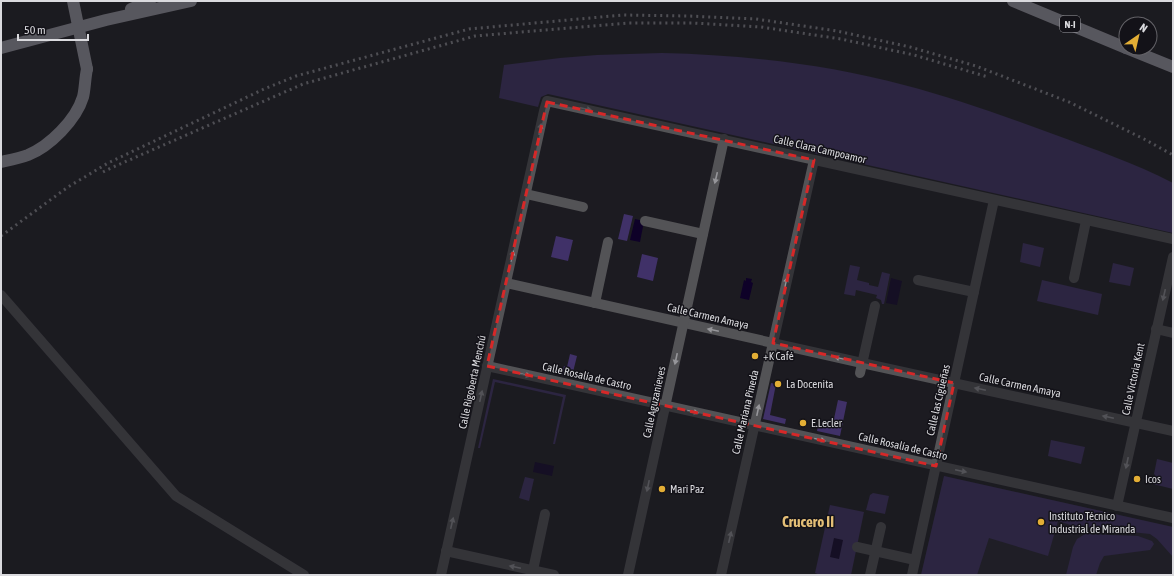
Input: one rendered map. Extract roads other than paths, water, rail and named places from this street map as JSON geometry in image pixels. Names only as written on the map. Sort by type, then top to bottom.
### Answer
[{"type":"highway","points":[[1,162],[28,155],[59,135],[72,118],[82,98],[87,70],[73,1]]},
{"type":"highway","points":[[106,20],[150,1]]},
{"type":"highway","points":[[1,48],[106,20],[191,1]]},
{"type":"highway","name":"N-I","points":[[1013,1],[1118,45]]},
{"type":"highway","points":[[1,52],[18,43]]},
{"type":"highway","name":"N-I","points":[[1146,56],[1173,67]]},
{"type":"street","name":"Calle Clara Campoamor","points":[[547,102],[1173,239]]},
{"type":"street","name":"Calle Rigoberta Menchú","points":[[441,575],[547,102]]},
{"type":"street","name":"Calle Aguzanieves","points":[[628,575],[724,140]]},
{"type":"street","name":"Calle Mariana Pineda","points":[[721,575],[814,160]]},
{"type":"street","points":[[526,194],[584,207]]},
{"type":"street","name":"Calle las Cigüeñas","points":[[912,575],[994,200]]},
{"type":"street","points":[[645,220],[703,234]]},
{"type":"street","points":[[1074,278],[1086,220]]},
{"type":"street","points":[[595,303],[608,242]]},
{"type":"street","name":"Calle Victoria Kent","points":[[1117,506],[1173,257]]},
{"type":"street","points":[[918,280],[974,292]]},
{"type":"street","name":"Calle Carmen Amaya","points":[[506,283],[773,343],[861,368],[954,383],[1173,431]]},
{"type":"street","points":[[1,295],[176,496],[304,575]]},
{"type":"street","points":[[861,368],[874,306]]},
{"type":"street","points":[[1156,329],[1173,333]]},
{"type":"street","name":"Calle Rosalía de Castro","points":[[487,366],[1173,518]]},
{"type":"street","points":[[533,570],[545,514]]},
{"type":"street","points":[[870,575],[880,527]]},
{"type":"street","points":[[857,547],[915,560]]},
{"type":"street","points":[[446,551],[554,575]]},
{"type":"railway","points":[[1,236],[68,187],[108,163],[264,89],[296,76],[469,29],[623,15],[756,19],[837,31],[910,47],[976,66],[1069,102],[1173,155]]},
{"type":"railway","points":[[103,172],[303,84],[475,36],[628,23],[693,23],[761,27],[841,39],[914,55],[988,77]]},
{"type":"place","name":"+K Café","points":[[755,356]]},
{"type":"place","name":"La Docenita","points":[[778,384]]},
{"type":"place","name":"E.Lecler","points":[[803,423]]},
{"type":"place","name":"Icos","points":[[1137,479]]},
{"type":"place","name":"Mari Paz","points":[[662,489]]},
{"type":"place","name":"Instituto Técnico Industrial de Miranda","points":[[1041,522]]},
{"type":"district","name":"Crucero II","points":[[808,522]]}]
